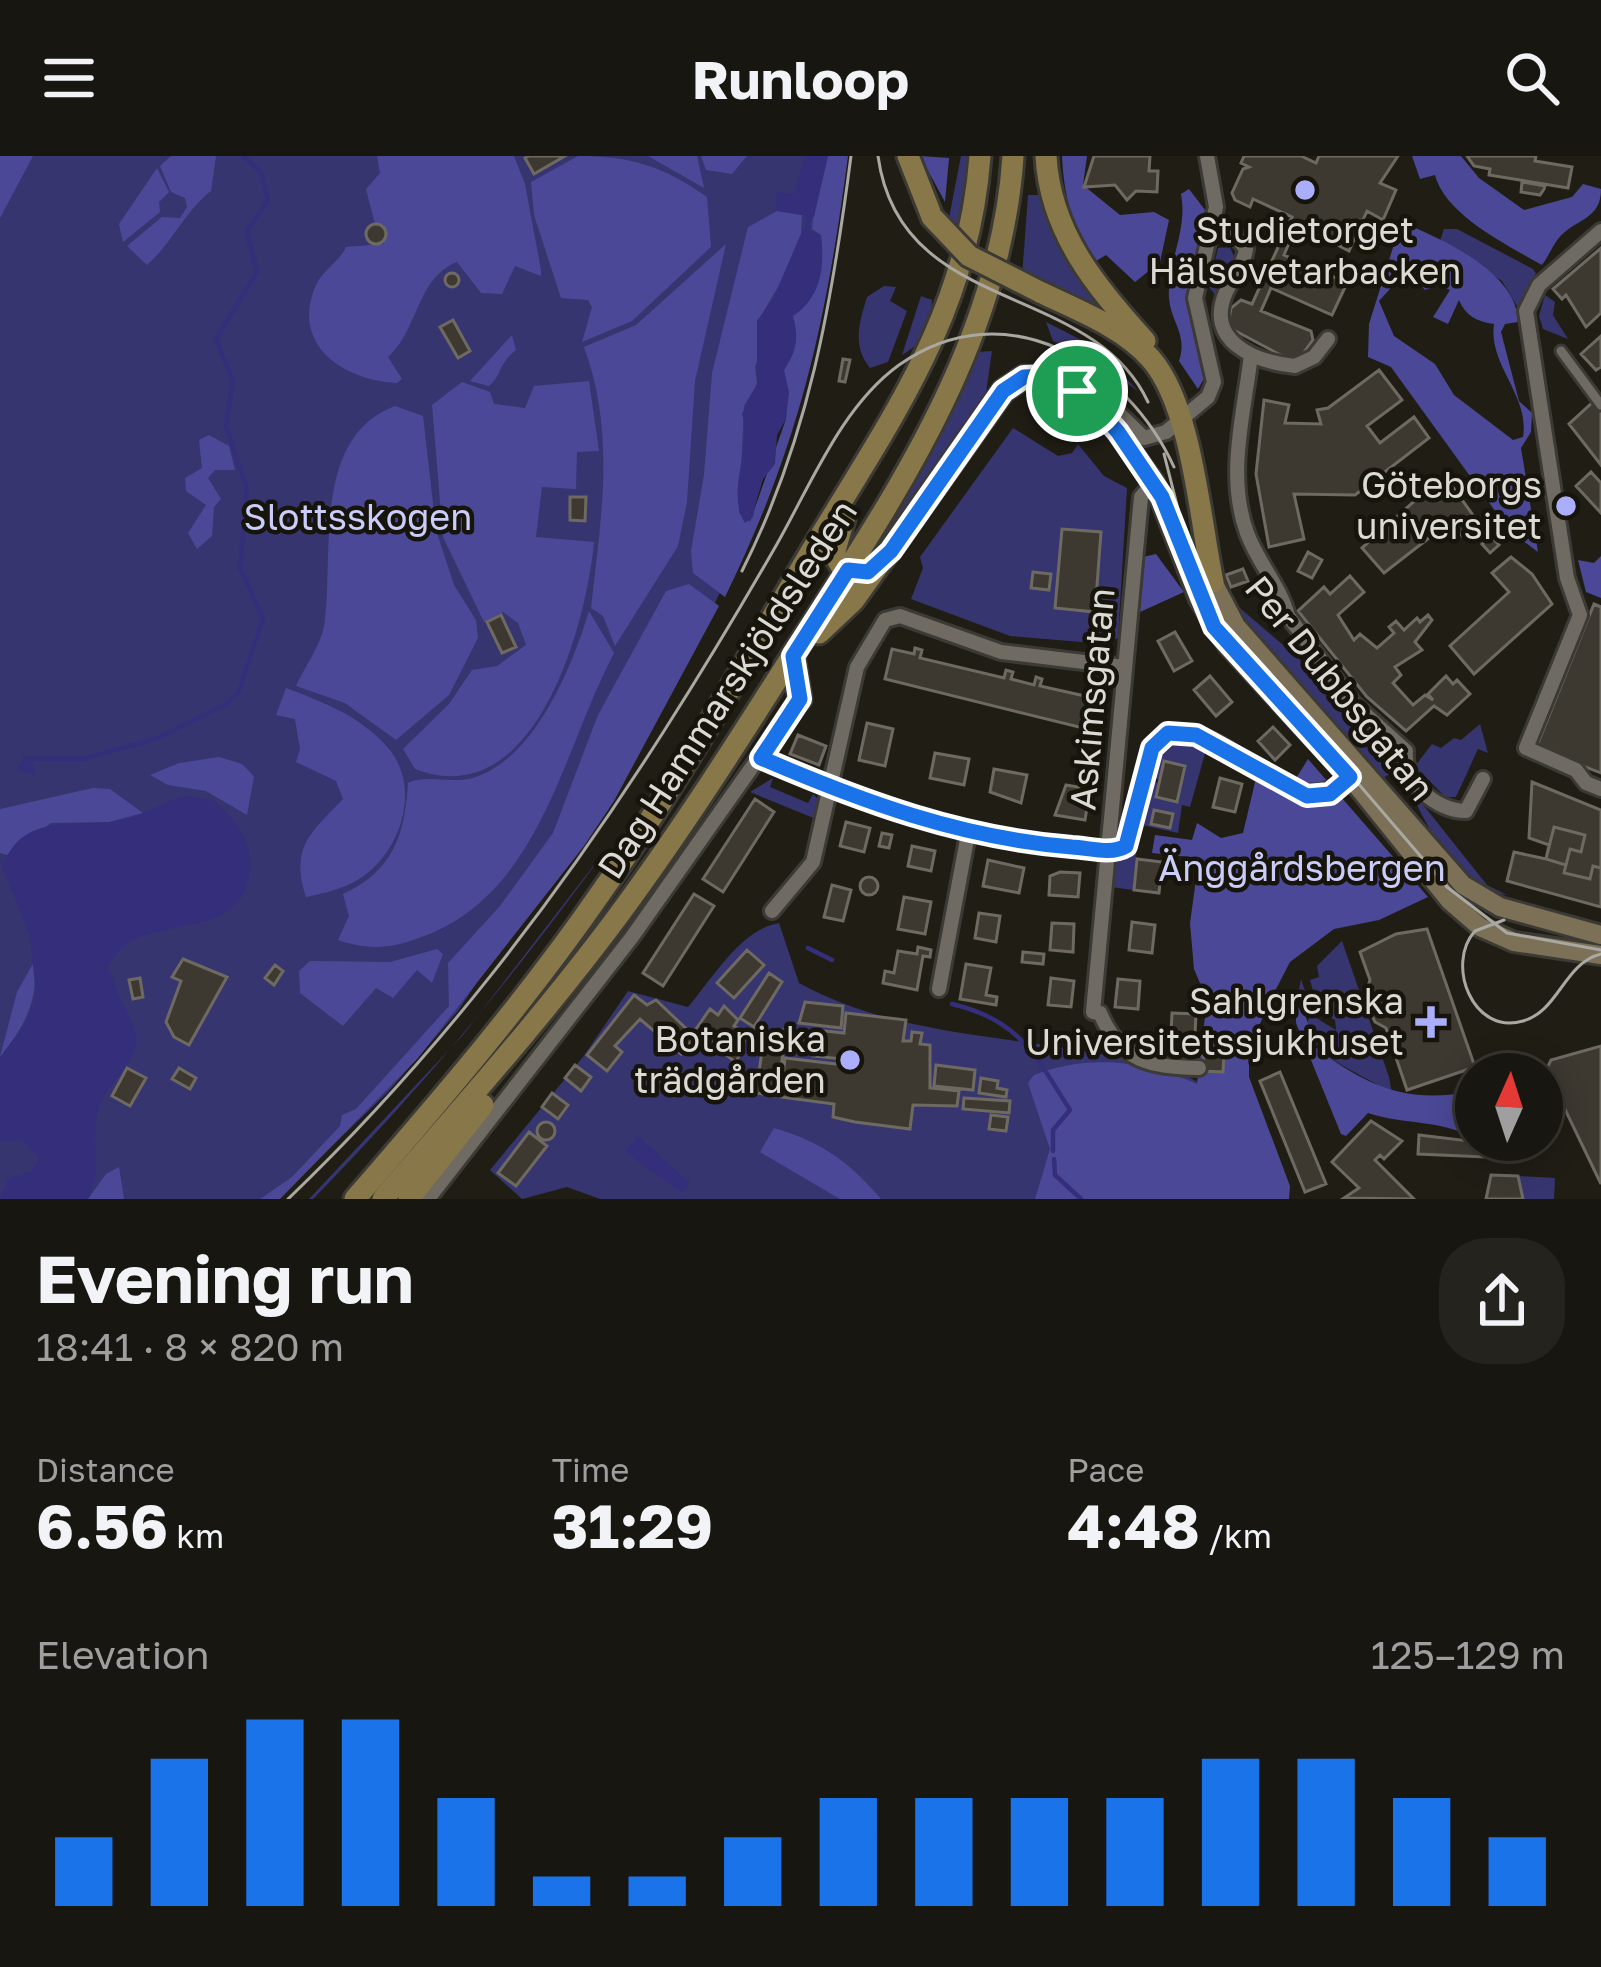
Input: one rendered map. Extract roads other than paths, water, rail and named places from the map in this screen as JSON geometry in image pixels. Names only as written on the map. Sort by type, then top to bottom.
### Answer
[{"type":"main road","points":[[908,156],[932,217],[969,256],[1105,324],[1145,353],[1176,410]]},
{"type":"main road","name":"Dag Hammarskjöldsleden","points":[[355,1199],[599,896],[685,765],[895,413],[958,284],[980,156]]},
{"type":"main road","name":"Dag Hammarskjöldsleden","points":[[383,1199],[494,1073],[620,914],[728,760],[848,570],[938,413],[975,330],[999,262],[1013,156]]},
{"type":"main road","points":[[1046,156],[1050,190],[1069,242],[1108,302],[1161,359],[1173,383],[1204,585]]},
{"type":"main road","points":[[800,699],[793,656],[854,599],[1003,391],[1024,377],[1067,385],[1101,410],[1154,482],[1204,585]]},
{"type":"main road","points":[[884,559],[868,572],[848,570],[837,560],[835,538],[887,442],[895,413]]},
{"type":"main road","name":"Per Dubbsgatan","points":[[1204,585],[1227,644],[1350,777],[1450,901],[1480,927],[1533,947],[1601,955]]},
{"type":"main road","name":"Per Dubbsgatan","points":[[1204,585],[1473,892],[1500,907],[1601,935]]},
{"type":"main road","points":[[409,1199],[483,1106],[494,1073]]},
{"type":"main road","points":[[345,1199],[388,1161]]},
{"type":"street","points":[[1067,385],[1099,394],[1144,438],[1176,410],[1208,397],[1214,382],[1196,298],[1213,226],[1207,156]]},
{"type":"street","points":[[1213,226],[1241,239],[1246,249],[1225,295],[1221,318],[1230,341],[1251,356],[1295,366],[1314,357],[1328,339]]},
{"type":"street","points":[[1601,231],[1539,285],[1526,311],[1567,578],[1580,614],[1526,748],[1576,770],[1586,783],[1601,789]]},
{"type":"street","points":[[1561,351],[1601,405]]},
{"type":"street","points":[[1251,356],[1236,474],[1244,526],[1286,598],[1299,634],[1354,704],[1406,751],[1408,772],[1428,797],[1456,811],[1473,806],[1483,779]]},
{"type":"street","name":"Askimsgatan","points":[[1154,482],[1141,497],[1093,1012],[1100,1013],[1130,1058],[1148,1066],[1198,1068]]},
{"type":"street","points":[[772,911],[812,862],[857,667],[874,632],[893,615],[1001,652],[1125,667]]},
{"type":"street","points":[[428,1199],[632,937],[800,699]]},
{"type":"street","points":[[761,758],[829,787],[968,833],[1108,850],[1126,846],[1152,748],[1168,733],[1196,735],[1307,796],[1330,794],[1350,777]]},
{"type":"street","points":[[1384,794],[1408,772]]},
{"type":"street","points":[[939,989],[968,833]]},
{"type":"waterway","points":[[26,767],[31,763],[32,772],[20,769],[25,759],[83,759],[158,738],[225,705],[238,693],[263,618],[240,568],[247,488],[226,426],[233,381],[216,339],[257,272],[247,231],[268,200],[261,172],[243,156]]},
{"type":"waterway","points":[[808,228],[809,216]]},
{"type":"waterway","points":[[808,948],[832,960]]},
{"type":"waterway","points":[[952,1004],[1010,1030],[1046,1072],[1070,1110],[1053,1130],[1053,1151]]},
{"type":"waterway","points":[[1054,1159],[1055,1175],[1081,1199]]},
{"type":"tram line","points":[[742,571],[785,471],[801,420],[826,316],[851,156]]},
{"type":"tram line","points":[[878,156],[894,208],[921,245],[958,272],[1085,335],[1121,363],[1148,402]]},
{"type":"tram line","points":[[288,1199],[442,1034],[580,857],[693,685],[844,424],[899,365],[940,343],[980,334],[1021,337],[1059,349],[1095,369],[1126,397],[1153,430],[1174,467]]},
{"type":"tram line","points":[[1164,454],[1190,556],[1218,620],[1447,887],[1507,933],[1601,950]]},
{"type":"tram line","points":[[1504,920],[1475,931],[1463,961],[1469,994],[1490,1018],[1505,1023],[1535,1016],[1578,967],[1601,954]]},
{"type":"place","name":"Studietorget Hälsovetarbacken","points":[[1305,190]]},
{"type":"place","name":"Göteborgs universitet","points":[[1566,506]]},
{"type":"place","name":"Sahlgrenska Universitetssjukhuset","points":[[1431,1022]]},
{"type":"place","name":"Botaniska trädgården","points":[[850,1060]]},
{"type":"park label","name":"Slottsskogen","points":[[358,517]]},
{"type":"park label","name":"Änggårdsbergen","points":[[1302,868]]}]
